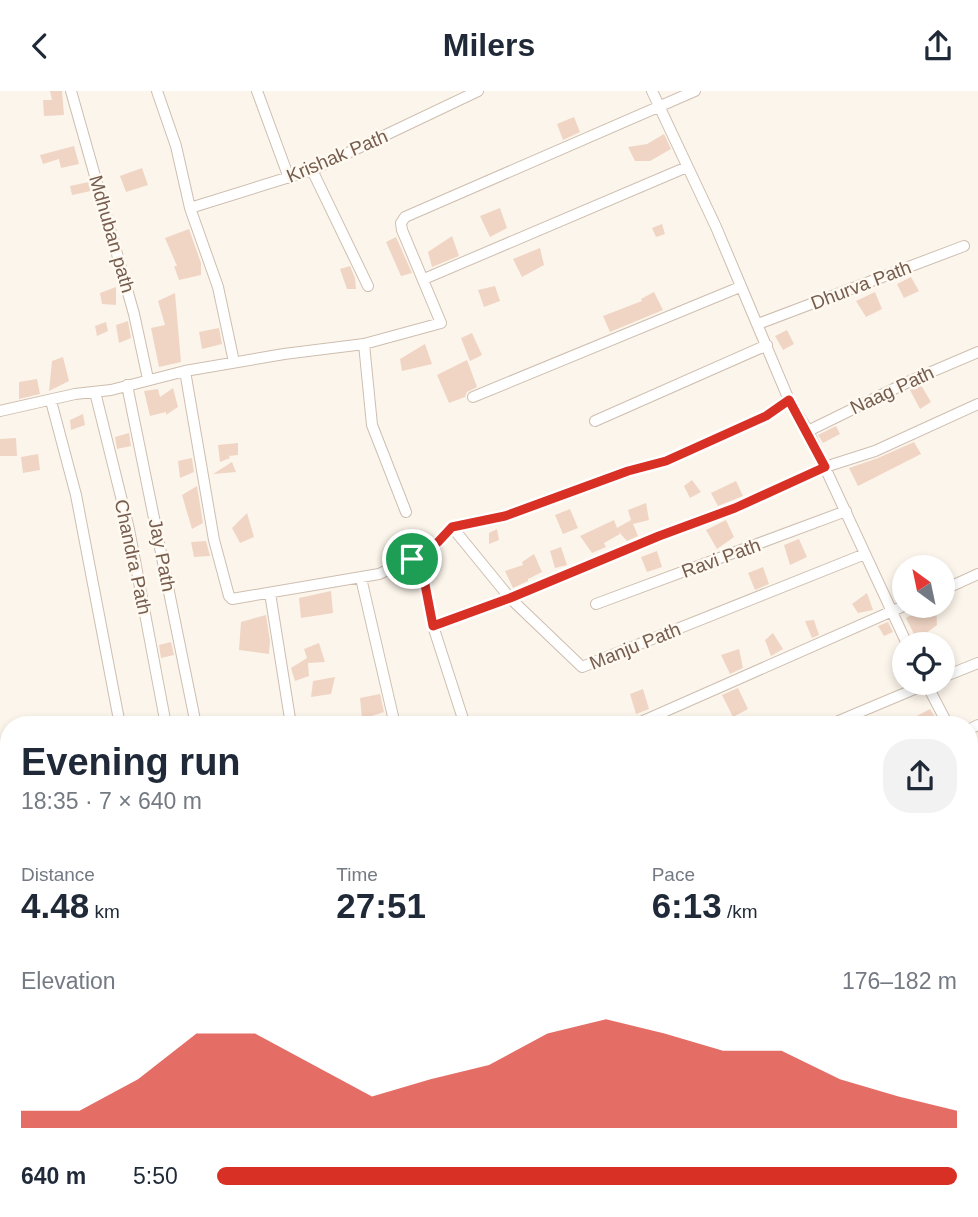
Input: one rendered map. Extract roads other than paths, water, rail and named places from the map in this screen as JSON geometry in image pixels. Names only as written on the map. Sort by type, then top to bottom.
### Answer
[{"type":"street","name":"Mdhuban path","points":[[71,91],[134,314],[148,379]]},
{"type":"street","points":[[156,91],[176,146],[190,208],[218,287],[234,362]]},
{"type":"street","points":[[257,91],[289,177]]},
{"type":"street","name":"Krishak Path","points":[[190,208],[312,170],[478,91]]},
{"type":"street","points":[[652,91],[716,227],[789,400],[808,431],[901,632]]},
{"type":"street","points":[[0,411],[185,371],[364,344],[441,323],[402,230],[401,223],[405,217],[695,91]]},
{"type":"street","points":[[424,279],[687,167]]},
{"type":"street","points":[[312,170],[368,286]]},
{"type":"street","name":"Dhurva Path","points":[[758,324],[964,246]]},
{"type":"street","points":[[473,397],[740,287]]},
{"type":"street","points":[[364,344],[372,425],[406,512]]},
{"type":"street","points":[[595,421],[767,345]]},
{"type":"street","name":"Naag Path","points":[[808,431],[910,381],[978,352]]},
{"type":"street","points":[[185,371],[214,540],[226,590],[232,599],[379,574],[412,559],[438,542],[452,527],[505,516],[628,471],[666,461],[766,416],[789,400]]},
{"type":"street","name":"Jay Path","points":[[127,385],[194,716]]},
{"type":"street","name":"Chandra Path","points":[[95,392],[129,529],[164,716]]},
{"type":"street","points":[[51,401],[76,495],[118,716]]},
{"type":"street","points":[[433,626],[735,508],[825,467],[875,451],[978,404]]},
{"type":"street","name":"Ravi Path","points":[[596,604],[846,511]]},
{"type":"street","name":"Manju Path","points":[[452,527],[510,598],[582,667],[865,554]]},
{"type":"street","points":[[412,559],[423,574],[433,626],[462,716]]},
{"type":"street","points":[[956,584],[978,574]]},
{"type":"street","points":[[361,578],[393,716]]},
{"type":"street","points":[[270,593],[289,716]]},
{"type":"street","points":[[654,716],[891,612]]},
{"type":"street","points":[[955,672],[978,663]]},
{"type":"street","points":[[850,716],[899,695]]},
{"type":"street","points":[[933,695],[944,716]]}]
